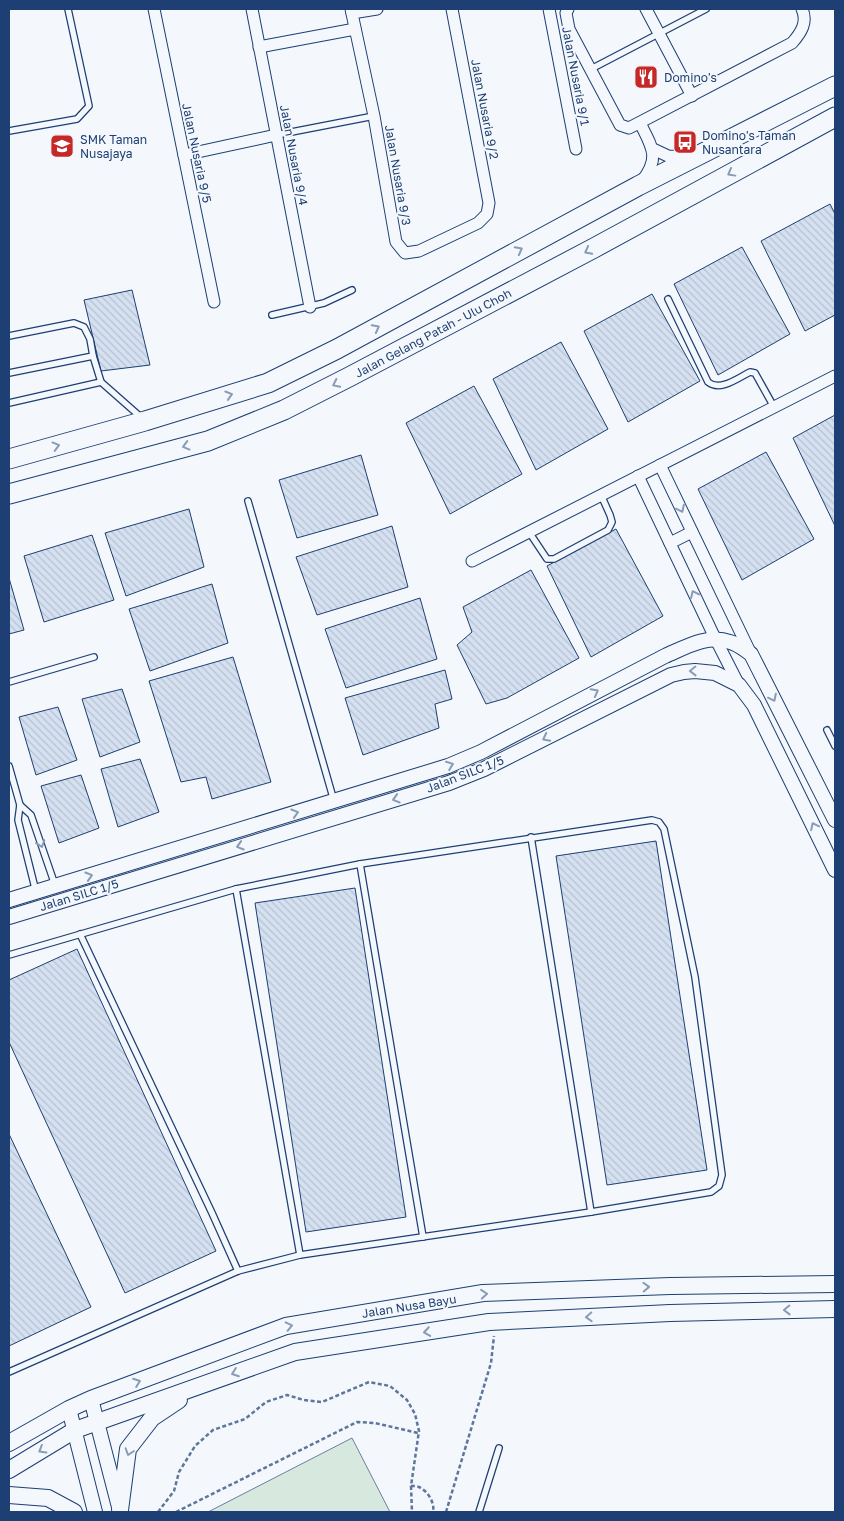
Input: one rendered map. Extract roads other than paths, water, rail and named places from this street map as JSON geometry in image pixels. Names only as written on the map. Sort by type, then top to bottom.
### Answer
[{"type":"main road","points":[[9,459],[145,421],[268,383],[337,349],[638,186],[835,86]]},
{"type":"main road","name":"Jalan Gelang Patah - Ulu Choh","points":[[9,494],[208,440],[284,410],[349,378],[594,248],[835,116]]},
{"type":"main road","name":"Jalan Nusa Bayu","points":[[9,1444],[69,1409],[91,1399],[286,1326],[483,1293],[670,1286],[835,1284]]},
{"type":"main road","points":[[9,1470],[75,1430],[295,1352],[489,1322],[670,1313],[835,1309]]},
{"type":"main road","points":[[120,1511],[128,1449],[152,1418],[202,1385]]},
{"type":"main road","points":[[9,1495],[48,1498],[74,1512]]},
{"type":"street","name":"Jalan Nusaria 9/5","points":[[154,9],[214,302]]},
{"type":"street","name":"Jalan Nusaria 9/4","points":[[252,9],[310,307]]},
{"type":"street","points":[[352,11],[377,9]]},
{"type":"street","name":"Jalan Nusaria 9/2","points":[[452,9],[489,203],[487,214]]},
{"type":"street","name":"Jalan Nusaria 9/1","points":[[549,9],[576,149]]},
{"type":"street","points":[[646,9],[692,96]]},
{"type":"street","points":[[567,11],[569,29],[590,70],[620,125],[629,128],[792,43],[800,34],[804,25],[802,9]]},
{"type":"street","name":"Jalan Nusaria 9/3","points":[[352,11],[374,116],[396,242],[404,253],[419,251],[478,223],[487,214]]},
{"type":"street","points":[[259,47],[355,29]]},
{"type":"street","points":[[638,186],[647,175],[653,156],[653,149],[640,123]]},
{"type":"street","points":[[184,155],[276,135]]},
{"type":"street","points":[[653,149],[668,156],[681,158],[695,157]]},
{"type":"street","points":[[472,560],[835,376]]},
{"type":"street","points":[[660,465],[751,654],[835,820]]},
{"type":"street","points":[[638,476],[739,685]]},
{"type":"street","points":[[670,543],[692,532]]},
{"type":"street","points":[[715,638],[732,642],[751,654]]},
{"type":"street","name":"Jalan SILC 1/5","points":[[9,900],[448,766],[481,752],[665,656],[696,642],[715,638]]},
{"type":"street","name":"Jalan SILC 1/5","points":[[9,917],[449,783],[484,769],[671,675],[695,671],[715,673],[739,685],[754,705],[835,870]]},
{"type":"street","points":[[91,1399],[120,1511]]},
{"type":"street","points":[[69,1409],[95,1512]]},
{"type":"lane","points":[[9,131],[77,119],[89,106],[68,9]]},
{"type":"lane","points":[[590,70],[706,9]]},
{"type":"lane","points":[[276,135],[374,116]]},
{"type":"lane","points":[[272,315],[324,304],[352,290]]},
{"type":"lane","points":[[668,299],[708,382],[713,386],[720,386],[750,372],[755,373],[774,407]]},
{"type":"lane","points":[[9,336],[74,323],[84,327],[90,340],[101,382],[145,421]]},
{"type":"lane","points":[[9,372],[93,356]]},
{"type":"lane","points":[[9,403],[101,382]]},
{"type":"lane","points":[[529,532],[547,559],[554,559],[608,530],[612,522],[601,495]]},
{"type":"lane","points":[[248,501],[334,801]]},
{"type":"lane","points":[[9,682],[94,657]]},
{"type":"lane","points":[[827,730],[835,746]]},
{"type":"lane","points":[[9,766],[20,805],[18,820],[36,892]]},
{"type":"lane","points":[[20,805],[31,815],[55,886]]},
{"type":"lane","points":[[9,956],[236,889],[360,864],[652,820],[659,822],[664,829],[695,976],[722,1176],[719,1186],[711,1192],[592,1212],[300,1255],[238,1272],[9,1372]]},
{"type":"lane","points":[[531,837],[592,1212]]},
{"type":"lane","points":[[360,864],[424,1237]]},
{"type":"lane","points":[[236,889],[300,1255]]},
{"type":"lane","points":[[80,934],[238,1272]]},
{"type":"lane","points":[[479,1512],[498,1448]]},
{"type":"place","name":"Domino's","points":[[646,77]]},
{"type":"place","name":"Domino's Taman Nusantara","points":[[685,142]]},
{"type":"place","name":"SMK Taman Nusajaya","points":[[62,146]]}]
